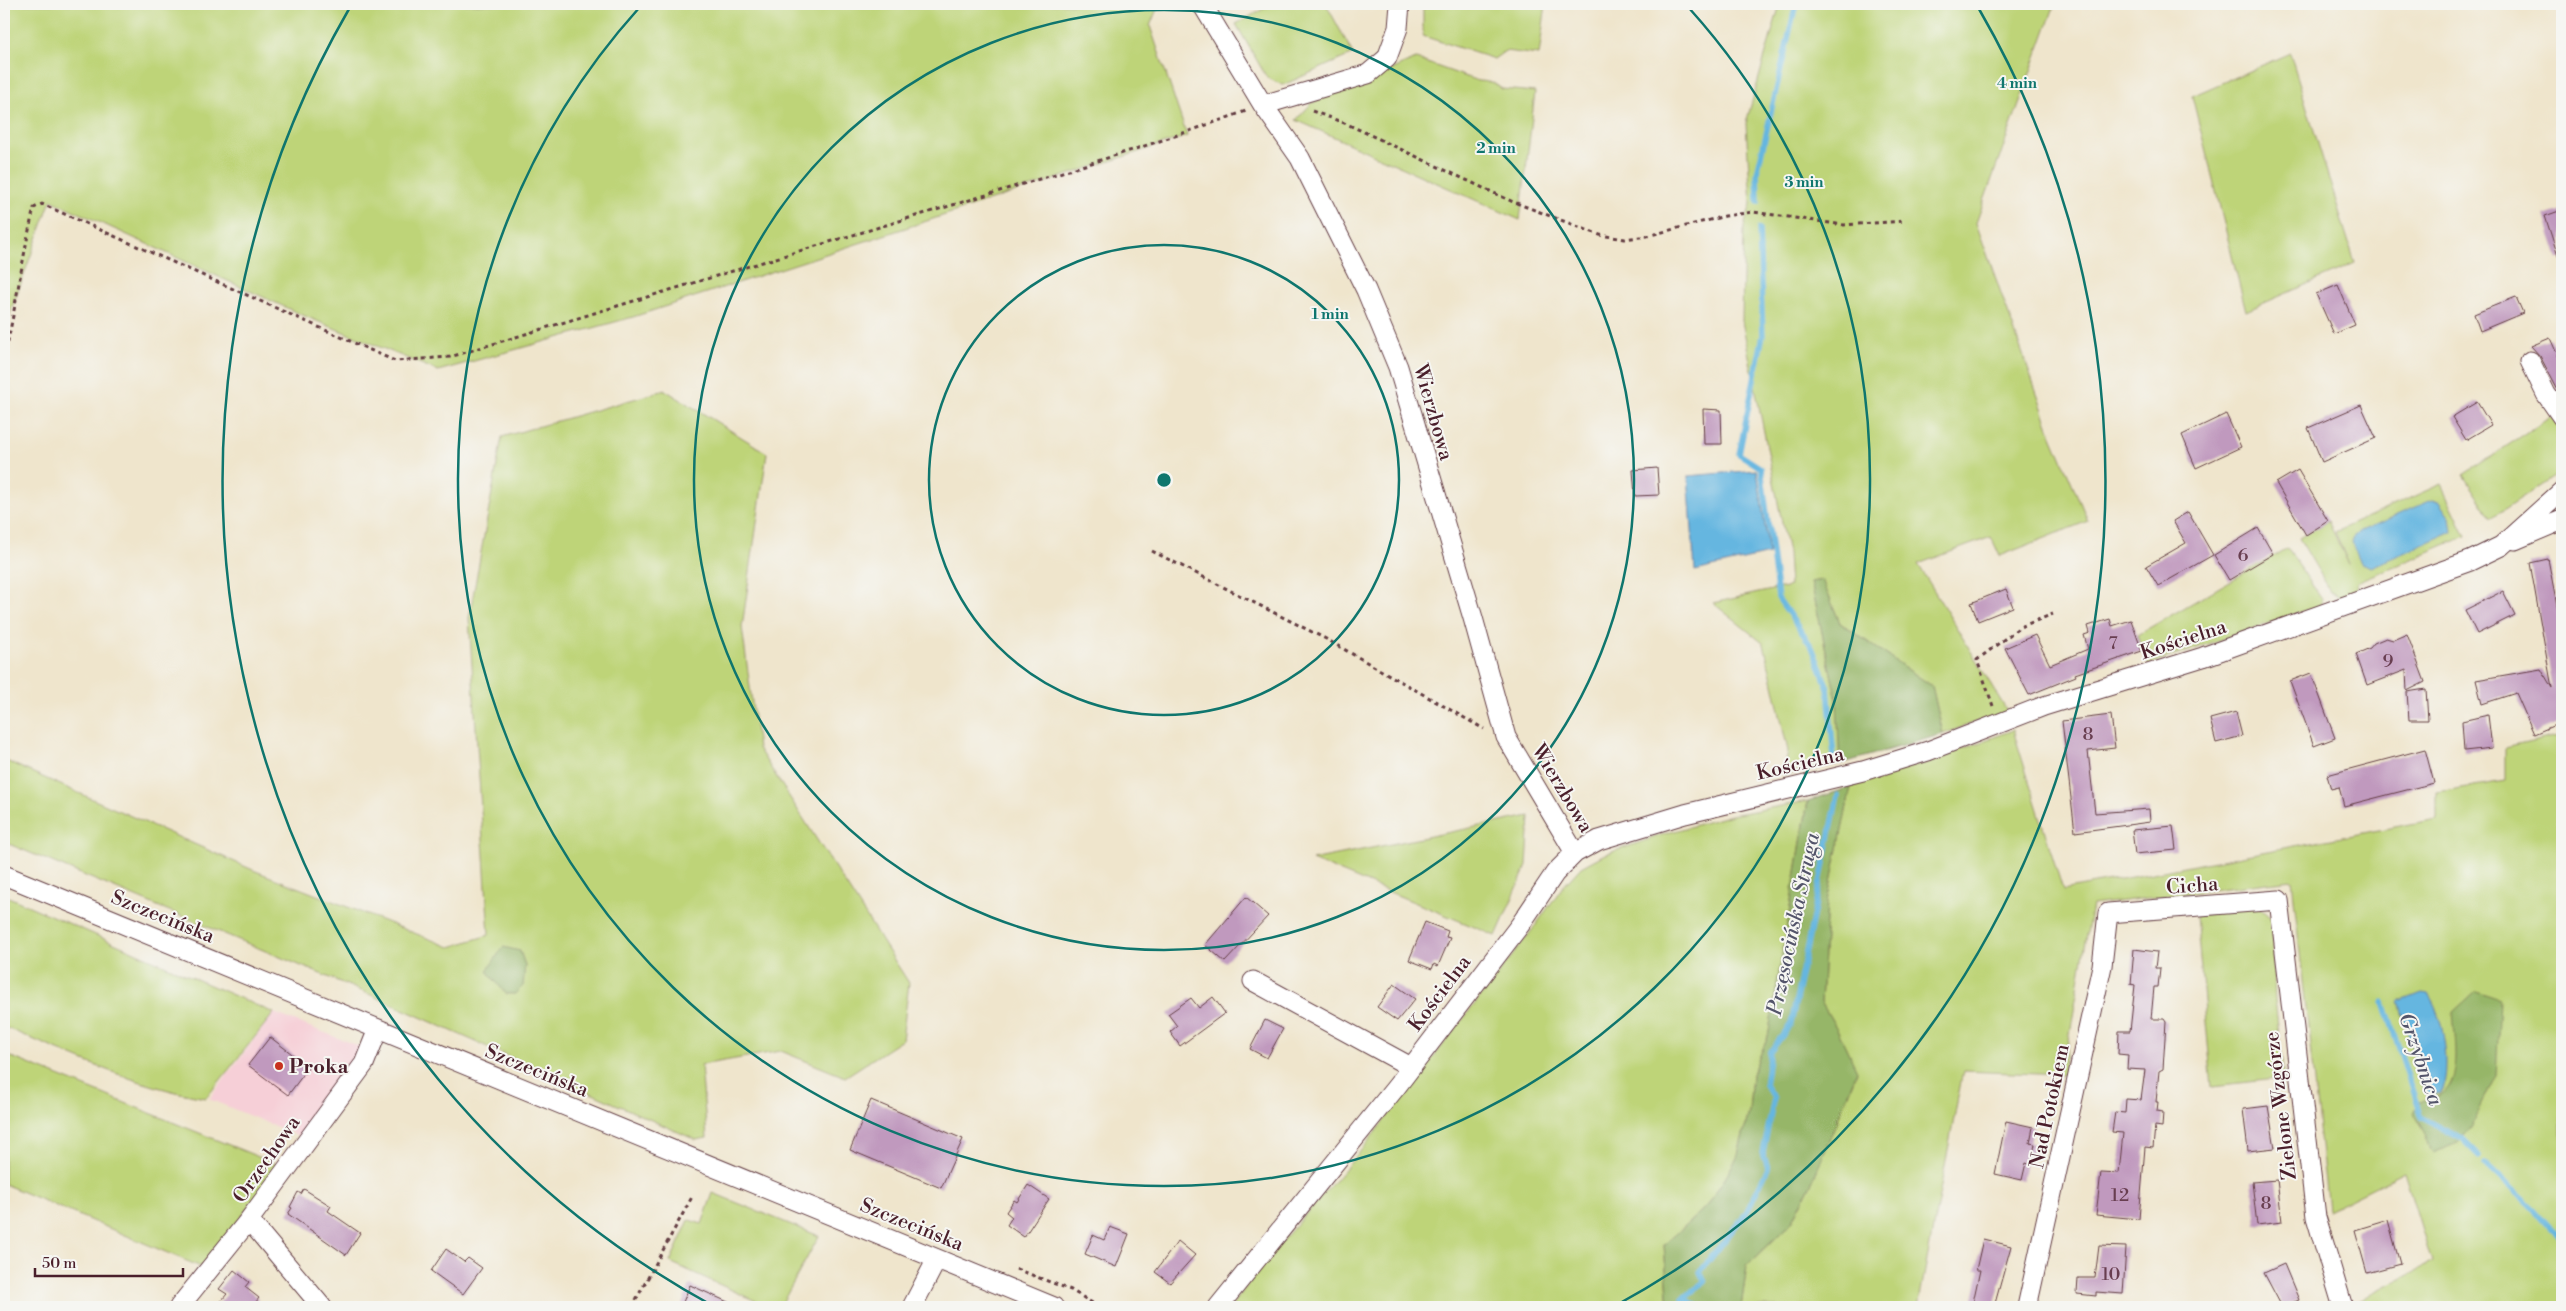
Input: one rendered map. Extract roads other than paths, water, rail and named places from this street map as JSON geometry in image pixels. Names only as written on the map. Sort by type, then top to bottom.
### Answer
[{"type":"street","name":"Wierzbowa","points":[[1202,4],[1262,105],[1300,158],[1335,224],[1366,290],[1398,367],[1473,618],[1506,737],[1575,853]]},
{"type":"street","points":[[1262,105],[1368,74],[1387,58],[1398,28],[1400,4]]},
{"type":"street","points":[[2530,361],[2546,394],[2562,418]]},
{"type":"street","name":"Kościelna","points":[[1218,1307],[1411,1067],[1520,924],[1555,873],[1575,853],[1599,840],[1685,814],[1863,771],[1928,751],[2044,706],[2203,658],[2470,561],[2501,546],[2562,492]]},
{"type":"street","points":[[2501,546],[2562,520]]},
{"type":"street","name":"Szczecińska","points":[[4,875],[1054,1307]]},
{"type":"street","name":"Cicha","points":[[2108,913],[2279,900]]},
{"type":"street","name":"Zielone Wzgórze","points":[[2279,900],[2316,1217],[2342,1304]]},
{"type":"street","name":"Nad Potokiem","points":[[2027,1307],[2102,966],[2108,913]]},
{"type":"street","points":[[1253,981],[1411,1067]]},
{"type":"street","name":"Orzechowa","points":[[322,1307],[249,1220],[364,1064],[378,1029]]},
{"type":"street","points":[[178,1307],[249,1220]]},
{"type":"street","points":[[912,1307],[936,1259]]},
{"type":"water","points":[[1757,470],[1769,554],[1695,571],[1688,476]]},
{"type":"water","points":[[2432,500],[2439,501],[2450,517],[2452,532],[2371,567],[2361,563],[2352,542],[2354,536],[2363,530]]},
{"type":"water","points":[[2422,993],[2428,994],[2438,1014],[2446,1058],[2444,1084],[2440,1094],[2429,1096],[2424,1090],[2399,1002]]},
{"type":"waterway","name":"Przęsocińska Struga","points":[[1758,202],[1757,173],[1796,4]]},
{"type":"waterway","name":"Przęsocińska Struga","points":[[1759,229],[1763,335],[1739,454],[1761,468],[1778,598],[1812,647],[1828,688],[1834,758]]},
{"type":"waterway","name":"Przęsocińska Struga","points":[[1699,1307],[1683,1298],[1705,1282],[1700,1272],[1746,1213],[1768,1168],[1763,1153],[1774,1098],[1765,1085],[1770,1052],[1791,1024],[1838,795]]},
{"type":"waterway","name":"Grzybnica","points":[[2384,1002],[2421,1117],[2462,1139],[2479,1156]]},
{"type":"waterway","name":"Grzybnica","points":[[2486,1164],[2534,1209],[2562,1241]]},
{"type":"place","name":"Proka","points":[[279,1066]]}]
